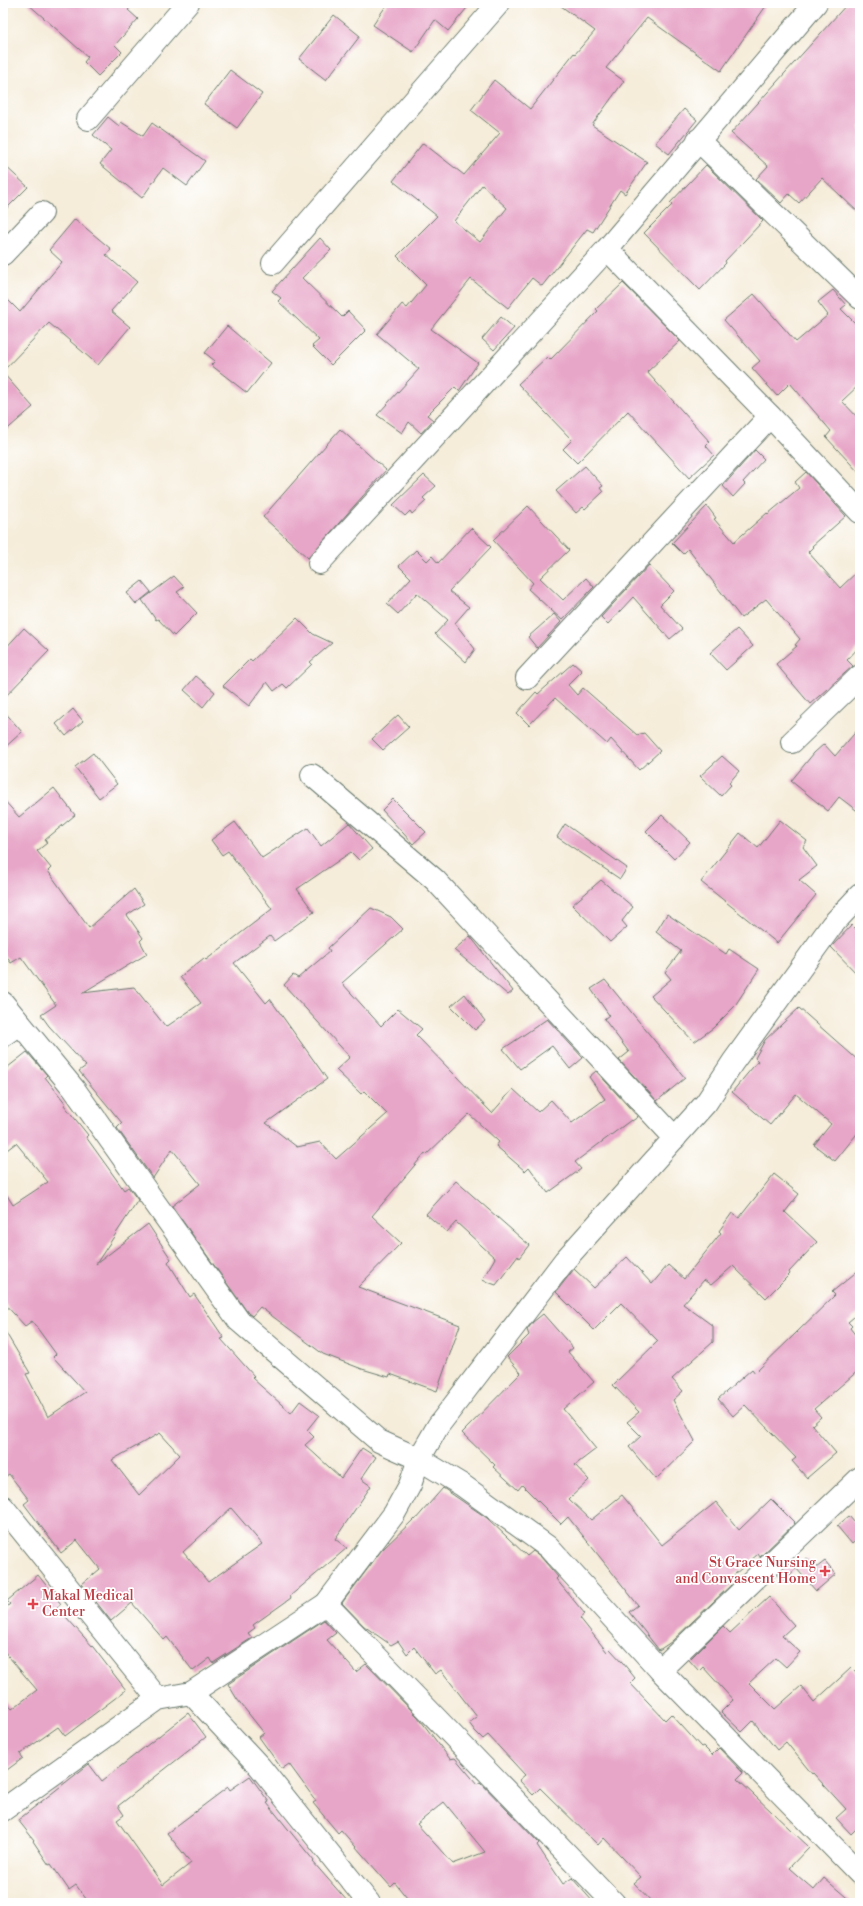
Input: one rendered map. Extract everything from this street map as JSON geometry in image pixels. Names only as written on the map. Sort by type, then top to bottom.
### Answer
[{"type":"street","points":[[88,119],[188,3]]},
{"type":"street","points":[[273,264],[499,3]]},
{"type":"street","points":[[319,563],[607,249],[698,140],[816,3]]},
{"type":"street","points":[[698,140],[860,298]]},
{"type":"street","points":[[3,254],[42,213]]},
{"type":"street","points":[[607,249],[770,416],[860,512]]},
{"type":"street","points":[[527,678],[770,416]]},
{"type":"street","points":[[792,742],[860,676]]},
{"type":"street","points":[[312,775],[436,880],[675,1138]]},
{"type":"street","points":[[3,1810],[158,1699],[191,1693],[326,1604],[394,1514],[410,1486],[419,1459],[438,1426],[565,1260],[706,1103],[733,1062],[832,925],[860,895]]},
{"type":"street","points":[[3,1003],[74,1089],[239,1321],[379,1441],[419,1459],[462,1485],[548,1547],[660,1670],[860,1874]]},
{"type":"street","points":[[3,1036],[20,1024]]},
{"type":"street","points":[[660,1670],[860,1478]]},
{"type":"street","points":[[3,1508],[158,1699]]},
{"type":"street","points":[[326,1604],[614,1903]]},
{"type":"street","points":[[191,1693],[260,1767],[369,1903]]},
{"type":"building","points":[[27,3],[135,3],[128,10],[138,19],[115,45],[122,52],[98,76],[84,62],[88,57]]},
{"type":"building","points":[[388,3],[471,3],[448,31],[435,20],[413,52],[373,25]]},
{"type":"building","points":[[557,3],[768,3],[721,71],[647,18],[606,68],[624,81],[592,125],[647,162],[625,194],[620,190],[593,232],[587,229],[542,286],[532,278],[508,308],[471,279],[431,329],[478,363],[459,391],[455,387],[427,415],[433,420],[421,433],[409,422],[402,433],[377,415],[419,369],[377,334],[402,304],[407,308],[426,285],[397,256],[437,216],[393,181],[423,143],[464,175],[500,133],[471,110],[494,80],[530,109],[574,53],[575,54],[595,31]],"holes":[[[482,185],[507,208],[480,242],[454,221]]]},
{"type":"building","points":[[848,3],[860,3],[860,214],[822,178],[799,203],[789,194],[781,203],[756,179],[768,166],[731,133]]},
{"type":"building","points":[[334,15],[360,36],[326,80],[299,59]]},
{"type":"building","points":[[230,70],[262,94],[237,128],[204,104]]},
{"type":"building","points":[[684,109],[697,120],[669,154],[655,143]]},
{"type":"building","points":[[108,117],[119,126],[121,122],[143,136],[152,123],[205,161],[187,186],[163,168],[142,198],[100,164],[111,150],[93,135]]},
{"type":"building","points":[[3,164],[28,187],[3,212]]},
{"type":"building","points":[[706,165],[763,221],[700,290],[644,233],[672,205],[670,203]]},
{"type":"building","points":[[75,219],[111,249],[106,255],[137,282],[111,311],[130,327],[98,365],[49,323],[3,371],[3,295],[20,312],[62,262],[49,250]]},
{"type":"building","points":[[320,238],[331,250],[302,278],[342,317],[348,311],[366,330],[331,365],[312,346],[319,340],[278,301],[281,298],[272,291]]},
{"type":"building","points":[[623,283],[680,341],[647,372],[710,442],[706,446],[714,455],[689,478],[628,411],[577,463],[563,449],[572,440],[518,384],[547,357],[550,360],[598,311],[596,309]]},
{"type":"building","points":[[833,290],[846,305],[841,309],[860,328],[860,384],[842,401],[860,420],[860,474],[826,437],[831,431],[790,383],[777,396],[752,368],[760,361],[724,320],[754,294],[796,342],[828,315],[818,302]]},
{"type":"building","points":[[501,317],[514,328],[494,350],[482,339]]},
{"type":"building","points":[[227,326],[271,363],[247,393],[211,365],[215,361],[205,353]]},
{"type":"building","points":[[3,373],[33,407],[3,433]]},
{"type":"building","points":[[340,429],[386,470],[308,558],[263,517]]},
{"type":"building","points":[[755,450],[764,459],[743,482],[745,484],[733,497],[723,486]]},
{"type":"building","points":[[585,466],[603,486],[600,488],[603,492],[585,509],[583,507],[576,513],[556,491]]},
{"type":"building","points":[[806,472],[846,516],[812,546],[813,547],[808,552],[840,588],[860,569],[860,646],[847,660],[853,666],[810,704],[776,664],[797,646],[795,645],[800,639],[766,599],[741,618],[688,549],[683,554],[672,543],[707,506],[716,518],[714,519],[734,542],[767,513],[768,514],[799,488],[795,482]]},
{"type":"building","points":[[424,475],[436,486],[423,498],[426,501],[412,514],[410,511],[405,516],[393,505]]},
{"type":"building","points":[[528,506],[569,550],[540,578],[563,600],[586,578],[594,587],[562,620],[528,589],[533,583],[493,540]]},
{"type":"building","points":[[471,528],[491,547],[449,591],[469,607],[455,623],[475,649],[466,662],[435,634],[448,620],[417,593],[398,614],[387,604],[411,578],[399,566],[416,550],[427,561],[432,556],[438,563]]},
{"type":"building","points":[[649,565],[674,591],[660,605],[682,629],[670,639],[633,597],[608,624],[601,617]]},
{"type":"building","points":[[174,576],[184,587],[177,592],[197,613],[174,636],[158,619],[156,620],[142,600]]},
{"type":"building","points":[[142,581],[151,592],[136,604],[127,593]]},
{"type":"building","points":[[554,614],[561,622],[537,648],[528,637]]},
{"type":"building","points":[[297,618],[313,634],[332,643],[310,662],[312,664],[287,688],[283,684],[274,691],[267,682],[249,706],[223,686],[250,659],[252,661]]},
{"type":"building","points":[[24,628],[49,651],[3,699],[3,651]]},
{"type":"building","points":[[737,629],[753,646],[726,670],[710,653]]},
{"type":"building","points":[[573,663],[582,671],[568,685],[577,695],[583,688],[637,735],[644,733],[660,751],[639,770],[611,739],[607,744],[555,698],[529,725],[517,713],[536,692],[538,694]]},
{"type":"building","points":[[196,676],[215,692],[203,707],[184,690]]},
{"type":"building","points":[[73,709],[83,721],[66,736],[56,724]]},
{"type":"building","points":[[3,710],[22,732],[3,749]]},
{"type":"building","points":[[398,715],[409,727],[383,750],[372,739]]},
{"type":"building","points":[[860,727],[860,813],[839,797],[828,811],[791,781],[814,753],[824,744],[835,756]]},
{"type":"building","points":[[93,753],[117,784],[99,798],[75,767]]},
{"type":"building","points":[[722,756],[739,771],[729,783],[731,785],[721,796],[700,776]]},
{"type":"building","points":[[54,788],[75,815],[45,840],[47,843],[37,851],[51,868],[48,871],[89,928],[134,889],[144,904],[127,915],[143,938],[140,941],[147,954],[82,993],[134,987],[166,1027],[201,1003],[180,977],[204,958],[206,960],[272,909],[228,851],[222,855],[211,840],[235,822],[262,858],[308,828],[321,846],[349,823],[372,849],[359,860],[351,852],[297,889],[314,912],[274,941],[270,936],[234,963],[266,1003],[270,999],[327,1079],[266,1123],[297,1147],[320,1142],[336,1159],[387,1114],[364,1091],[361,1094],[336,1070],[350,1057],[284,985],[293,975],[298,978],[330,951],[328,948],[371,908],[391,917],[403,929],[342,983],[381,1026],[398,1009],[422,1029],[416,1035],[492,1113],[513,1089],[538,1112],[551,1100],[572,1123],[605,1099],[589,1077],[596,1071],[638,1117],[632,1121],[631,1120],[575,1162],[581,1169],[548,1193],[529,1167],[525,1171],[496,1146],[499,1142],[469,1114],[426,1155],[425,1153],[372,1216],[401,1243],[358,1287],[460,1325],[437,1391],[390,1374],[389,1377],[362,1369],[323,1354],[260,1307],[252,1316],[248,1313],[172,1206],[200,1184],[172,1149],[153,1178],[117,1128],[122,1123],[79,1071],[86,1066],[49,1026],[41,1015],[56,1005],[21,957],[11,963],[3,952],[3,799],[19,817]]},
{"type":"building","points":[[393,799],[426,832],[413,844],[382,810]]},
{"type":"building","points":[[662,815],[690,842],[674,859],[646,831]]},
{"type":"building","points":[[780,820],[807,841],[803,847],[817,866],[799,880],[816,895],[777,943],[701,882],[740,833],[758,848]]},
{"type":"building","points":[[565,824],[627,868],[620,879],[557,837]]},
{"type":"building","points":[[601,880],[633,907],[622,921],[627,927],[610,942],[572,905]]},
{"type":"building","points":[[667,914],[726,954],[729,949],[759,969],[734,1007],[713,1028],[694,1042],[651,996],[671,979],[665,972],[681,951],[656,932]]},
{"type":"building","points":[[852,925],[860,933],[860,977],[831,947]]},
{"type":"building","points":[[470,936],[513,991],[508,995],[454,950]]},
{"type":"building","points":[[605,980],[685,1078],[657,1101],[619,1060],[629,1052],[604,1019],[609,1015],[591,989]]},
{"type":"building","points":[[465,994],[485,1021],[475,1030],[451,1006]]},
{"type":"building","points":[[799,1008],[860,1062],[860,1130],[835,1161],[814,1145],[831,1124],[796,1094],[770,1125],[732,1092],[758,1061],[755,1058],[765,1040]]},
{"type":"building","points":[[547,1019],[583,1058],[570,1069],[552,1046],[520,1069],[503,1049]]},
{"type":"building","points":[[27,1052],[47,1075],[45,1077],[66,1104],[64,1105],[88,1135],[86,1137],[124,1190],[128,1187],[138,1200],[96,1264],[148,1224],[171,1259],[168,1262],[190,1297],[194,1294],[224,1338],[221,1339],[254,1376],[252,1378],[291,1413],[300,1401],[319,1415],[307,1430],[314,1437],[305,1445],[341,1478],[362,1448],[376,1457],[361,1479],[371,1486],[335,1539],[347,1548],[290,1596],[291,1598],[253,1625],[255,1628],[248,1633],[252,1638],[213,1663],[210,1658],[193,1671],[167,1637],[164,1640],[132,1603],[111,1621],[82,1584],[100,1569],[77,1540],[61,1553],[24,1504],[29,1500],[9,1474],[3,1478],[3,1328],[30,1373],[26,1374],[48,1417],[85,1392],[53,1357],[56,1354],[32,1321],[25,1326],[3,1302],[3,1189],[13,1205],[48,1182],[16,1143],[3,1153],[3,1071]],"holes":[[[160,1433],[180,1455],[139,1495],[112,1460]],[[231,1508],[262,1544],[208,1582],[183,1552]]]},
{"type":"building","points":[[774,1174],[799,1194],[785,1212],[817,1242],[789,1272],[790,1274],[766,1298],[733,1266],[711,1285],[704,1280],[683,1304],[713,1326],[713,1342],[672,1379],[683,1391],[673,1400],[695,1441],[656,1479],[629,1447],[641,1436],[627,1422],[639,1412],[613,1385],[658,1341],[621,1303],[594,1330],[556,1292],[574,1269],[594,1288],[627,1257],[652,1284],[668,1265],[684,1279],[721,1233],[719,1231],[732,1213],[739,1218]]},
{"type":"building","points":[[456,1181],[529,1245],[519,1258],[518,1256],[496,1285],[482,1280],[495,1258],[456,1222],[447,1232],[426,1214]]},
{"type":"building","points":[[860,1269],[860,1312],[848,1322],[852,1326],[850,1328],[860,1341],[860,1369],[814,1409],[821,1417],[812,1425],[836,1453],[807,1478],[792,1461],[796,1458],[745,1405],[733,1416],[718,1399],[752,1369],[755,1373],[835,1295],[832,1292]]},
{"type":"building","points":[[543,1314],[573,1348],[568,1352],[594,1382],[563,1409],[596,1449],[575,1465],[589,1480],[569,1499],[591,1520],[622,1495],[662,1545],[716,1502],[739,1530],[771,1499],[795,1523],[760,1557],[758,1554],[727,1581],[731,1585],[671,1642],[659,1650],[629,1612],[638,1605],[568,1517],[561,1524],[522,1485],[518,1490],[493,1467],[495,1465],[462,1433],[521,1373],[507,1357],[529,1335],[527,1330],[533,1322]]},
{"type":"building","points":[[443,1488],[487,1518],[527,1556],[533,1551],[540,1556],[558,1577],[556,1579],[585,1614],[580,1618],[607,1652],[610,1649],[635,1678],[630,1683],[665,1720],[671,1714],[701,1747],[703,1746],[712,1755],[719,1748],[743,1773],[737,1779],[809,1847],[789,1868],[814,1890],[824,1878],[853,1903],[653,1903],[634,1883],[641,1877],[604,1838],[598,1845],[540,1788],[533,1795],[519,1780],[525,1775],[488,1735],[483,1739],[469,1723],[477,1717],[441,1670],[435,1674],[414,1647],[407,1654],[398,1641],[391,1645],[364,1626],[342,1603],[381,1551],[414,1519],[415,1520]]},
{"type":"building","points":[[849,1516],[860,1529],[860,1537],[852,1544],[837,1526]]},
{"type":"building","points":[[807,1558],[816,1568],[825,1561],[836,1574],[816,1591],[796,1568]]},
{"type":"building","points":[[790,1562],[796,1569],[782,1581],[777,1575]]},
{"type":"building","points":[[38,1575],[61,1604],[57,1607],[93,1647],[126,1690],[65,1736],[58,1727],[20,1754],[23,1758],[3,1773],[3,1699],[12,1709],[37,1690],[3,1650],[3,1610],[10,1604],[7,1601]]},
{"type":"building","points":[[769,1597],[794,1625],[782,1636],[800,1652],[786,1667],[776,1658],[749,1683],[775,1709],[801,1686],[814,1702],[851,1668],[860,1677],[860,1825],[851,1834],[836,1818],[846,1809],[813,1773],[812,1774],[786,1742],[777,1750],[753,1721],[742,1732],[721,1712],[733,1700],[703,1667],[699,1671],[689,1660],[723,1626],[730,1633]]},
{"type":"building","points":[[324,1620],[336,1633],[327,1640],[356,1672],[366,1664],[418,1717],[450,1759],[455,1758],[477,1784],[480,1782],[539,1843],[537,1845],[563,1884],[572,1878],[594,1903],[411,1903],[395,1883],[391,1887],[341,1830],[338,1833],[313,1803],[316,1801],[289,1764],[282,1769],[259,1737],[264,1733],[237,1699],[228,1684]],"holes":[[[444,1802],[485,1852],[453,1864],[417,1824]]]},
{"type":"building","points":[[188,1713],[206,1737],[118,1806],[124,1815],[117,1820],[163,1885],[191,1863],[167,1833],[228,1787],[230,1790],[250,1776],[269,1802],[267,1803],[314,1861],[313,1862],[349,1903],[89,1903],[76,1885],[69,1890],[51,1864],[49,1865],[33,1841],[34,1840],[18,1820],[89,1764],[102,1781]]},
{"type":"place","name":"St Grace Nursing and Convascent Home","points":[[825,1571]]},
{"type":"place","name":"Makal Medical Center","points":[[33,1604]]}]
